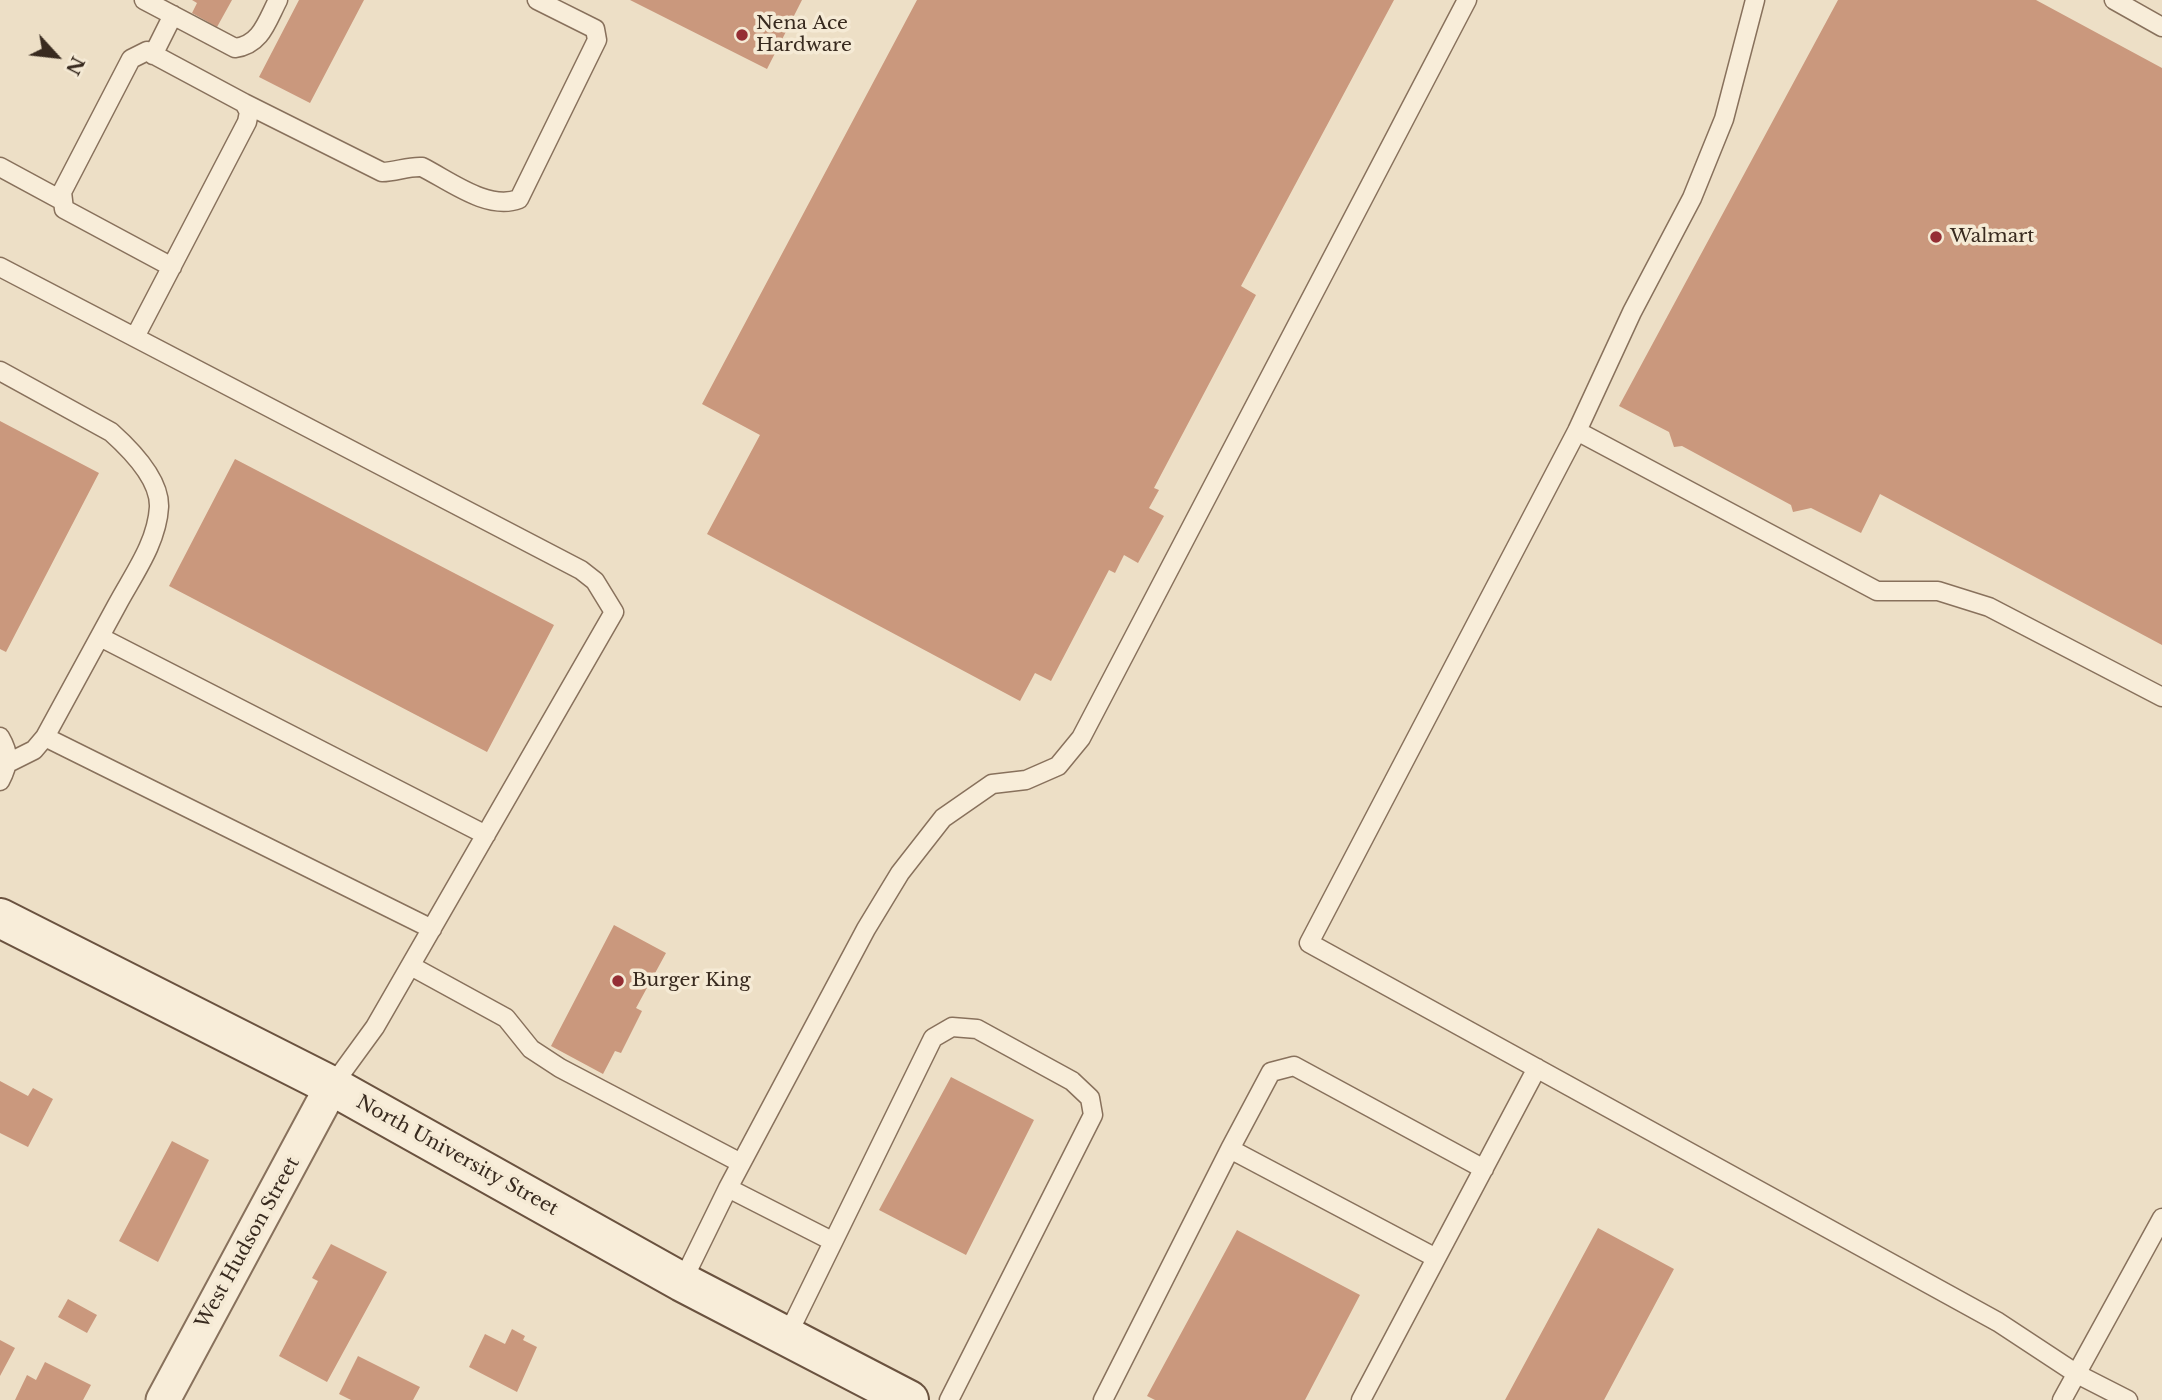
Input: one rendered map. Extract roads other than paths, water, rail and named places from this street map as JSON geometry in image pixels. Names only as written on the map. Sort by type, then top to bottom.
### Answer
[{"type":"main road","name":"North University Street","points":[[0,918],[332,1086],[682,1282],[909,1400]]},
{"type":"street","name":"West Hudson Street","points":[[163,1400],[332,1086]]},
{"type":"lane","points":[[144,0],[235,48],[259,38],[278,0]]},
{"type":"lane","points":[[172,267],[64,209],[61,200],[62,192],[131,59],[147,51],[375,170],[395,172],[411,166],[422,167],[492,202],[508,203],[519,199],[597,40],[595,29],[537,0]]},
{"type":"lane","points":[[682,1282],[741,1163],[866,929],[900,873],[943,818],[992,784],[1026,780],[1058,766],[1081,738],[1467,0]]},
{"type":"lane","points":[[1755,0],[1724,119],[1692,198],[1632,312],[1577,431],[1309,943],[1998,1322],[2077,1374],[2128,1400]]},
{"type":"lane","points":[[2114,0],[2162,27]]},
{"type":"lane","points":[[153,55],[173,15]]},
{"type":"lane","points":[[135,337],[247,121],[249,112],[244,103]]},
{"type":"lane","points":[[0,167],[61,200]]},
{"type":"lane","points":[[0,267],[581,570],[596,581],[614,612],[375,1027],[332,1086]]},
{"type":"lane","points":[[0,371],[111,432],[127,446],[156,490],[159,505],[151,543],[45,737],[34,750],[8,763]]},
{"type":"lane","points":[[1577,431],[1877,592],[1938,591],[1989,607],[2162,697]]},
{"type":"lane","points":[[100,637],[486,835]]},
{"type":"lane","points":[[0,737],[6,748],[8,763],[0,781]]},
{"type":"lane","points":[[45,737],[432,929]]},
{"type":"lane","points":[[411,966],[506,1018],[531,1049],[560,1068],[741,1163]]},
{"type":"lane","points":[[787,1336],[933,1038],[952,1027],[977,1029],[1072,1082],[1090,1098],[1093,1115],[949,1400]]},
{"type":"lane","points":[[1103,1400],[1271,1072],[1294,1066],[1484,1170]]},
{"type":"lane","points":[[1361,1400],[1537,1068]]},
{"type":"lane","points":[[1230,1149],[1436,1258]]},
{"type":"lane","points":[[728,1188],[832,1241]]},
{"type":"lane","points":[[2062,1400],[2162,1218]]},
{"type":"place","name":"Nena Ace Hardware","points":[[742,35]]},
{"type":"place","name":"Walmart","points":[[1936,237]]},
{"type":"place","name":"Burger King","points":[[618,981]]}]
